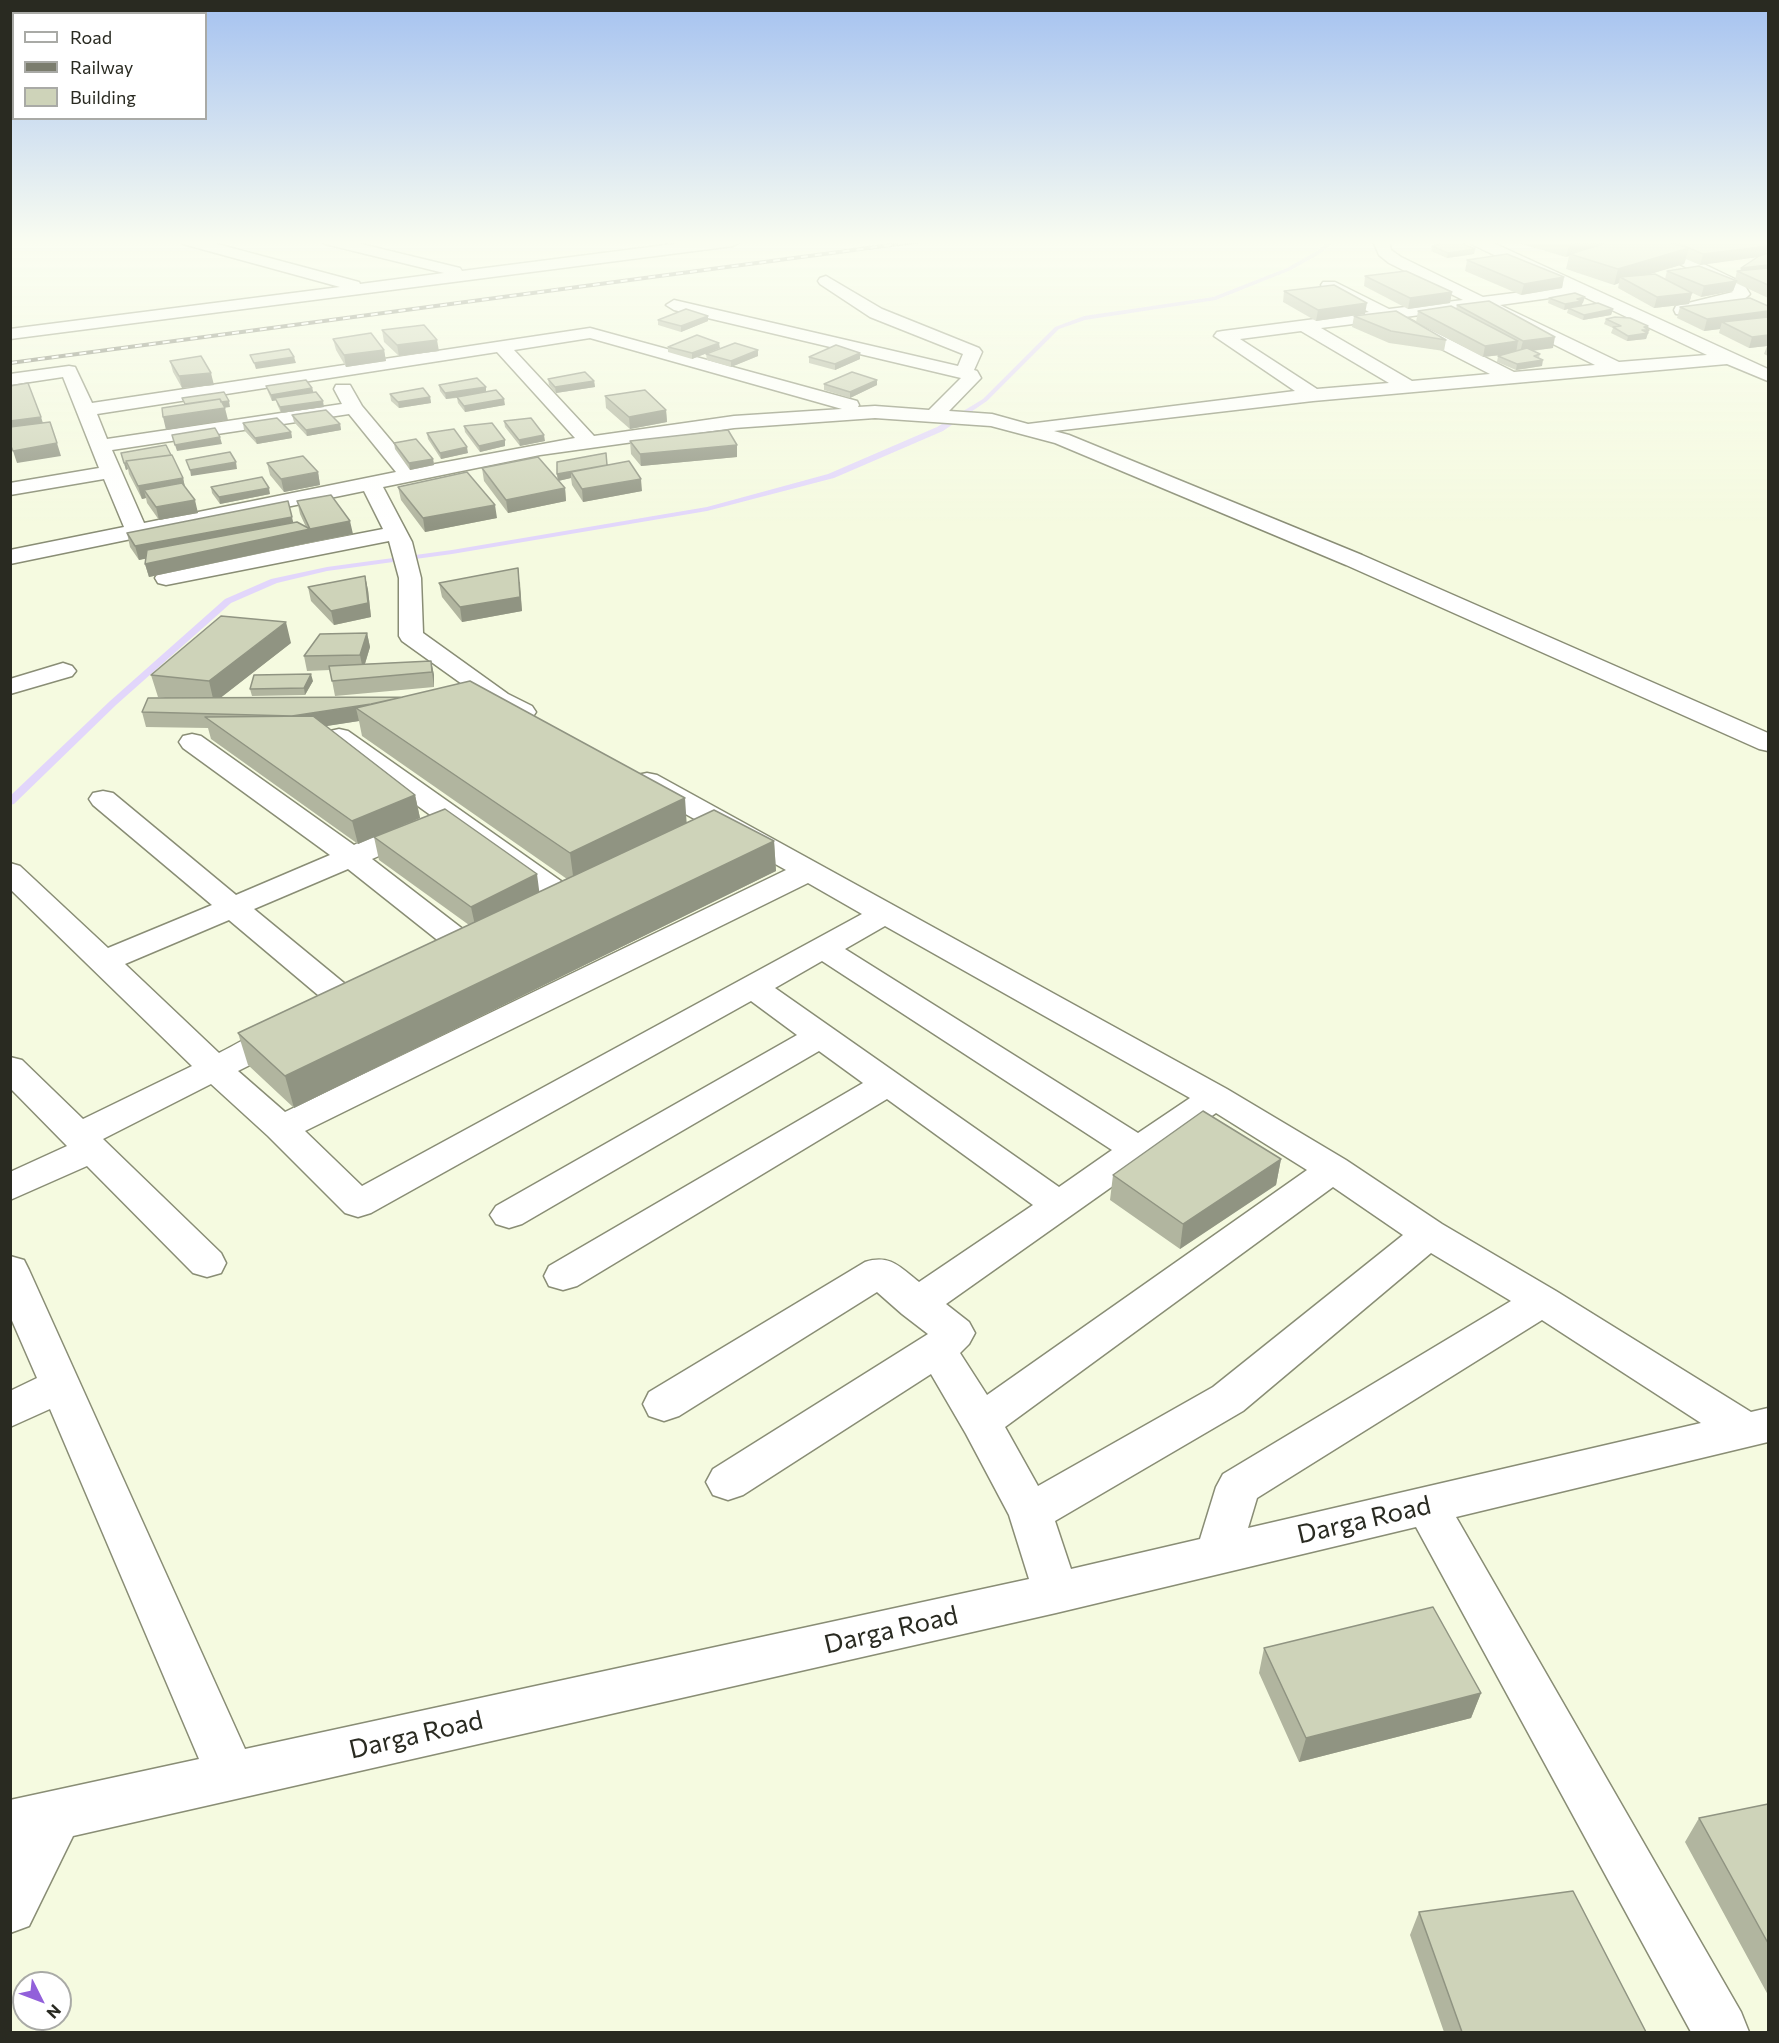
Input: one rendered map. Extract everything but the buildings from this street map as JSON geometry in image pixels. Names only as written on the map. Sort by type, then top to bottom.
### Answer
[{"type":"street","points":[[85,410],[567,336]]},
{"type":"street","points":[[602,336],[875,412]]},
{"type":"street","points":[[810,336],[964,372],[972,378],[938,417]]},
{"type":"street","points":[[934,336],[973,352],[964,372]]},
{"type":"street","points":[[1224,336],[1313,395]]},
{"type":"street","points":[[1322,336],[1408,387]]},
{"type":"street","points":[[1431,336],[1510,377]]},
{"type":"street","points":[[1551,336],[1616,368]]},
{"type":"street","points":[[1683,336],[1768,376]]},
{"type":"street","points":[[502,346],[590,442]]},
{"type":"street","points":[[1022,428],[1313,395],[1730,358]]},
{"type":"street","points":[[10,380],[69,371],[136,531]]},
{"type":"street","points":[[333,372],[354,408],[409,475]]},
{"type":"street","points":[[101,446],[354,408]]},
{"type":"street","points":[[10,557],[540,449],[590,442],[734,422],[875,412],[992,420],[1062,439],[1354,560],[1768,743]]},
{"type":"street","points":[[10,489],[111,472]]},
{"type":"street","points":[[370,483],[399,537],[410,578],[411,636],[499,699],[550,727]]},
{"type":"street","points":[[166,578],[399,537]]},
{"type":"street","points":[[10,687],[63,671]]},
{"type":"street","points":[[464,700],[499,699]]},
{"type":"street","points":[[339,737],[448,816],[578,894],[537,914]]},
{"type":"street","points":[[192,742],[351,857],[466,947]]},
{"type":"street","points":[[622,767],[1215,1097],[1333,1169],[1428,1233],[1757,1427]]},
{"type":"street","points":[[10,1187],[214,1068],[360,998],[233,907],[103,800]]},
{"type":"street","points":[[103,962],[448,816]]},
{"type":"street","points":[[693,839],[724,824]]},
{"type":"street","points":[[281,1128],[808,871]]},
{"type":"street","points":[[10,872],[214,1068],[281,1128],[358,1204],[886,913]]},
{"type":"street","points":[[434,963],[496,933]]},
{"type":"street","points":[[824,948],[1138,1150]]},
{"type":"street","points":[[752,987],[1059,1205]]},
{"type":"street","points":[[508,1215],[820,1036]]},
{"type":"street","points":[[10,1068],[207,1263]]},
{"type":"street","points":[[563,1276],[887,1084]]},
{"type":"street","points":[[916,1304],[1215,1097]]},
{"type":"street","points":[[981,1422],[1333,1169]]},
{"type":"street","points":[[1030,1513],[1228,1399],[1428,1233]]},
{"type":"street","points":[[10,1270],[232,1776]]},
{"type":"street","points":[[664,1404],[879,1272],[955,1333],[937,1350],[728,1482]]},
{"type":"street","points":[[1218,1555],[1238,1487],[1542,1301]]},
{"type":"street","points":[[937,1350],[981,1422],[1030,1513],[1056,1593]]},
{"type":"street","points":[[10,1410],[60,1385]]},
{"type":"street","name":"Darga Road","points":[[33,1821],[1056,1593],[1757,1427]]},
{"type":"street","points":[[1427,1506],[1721,2032]]},
{"type":"street","points":[[10,1907],[33,1821]]},
{"type":"waterway","points":[[10,802],[113,703],[228,601],[274,581],[327,569],[452,552],[707,509],[831,476],[940,429],[985,400],[1049,336]]},
{"type":"railway","points":[[10,363],[209,336]]}]
